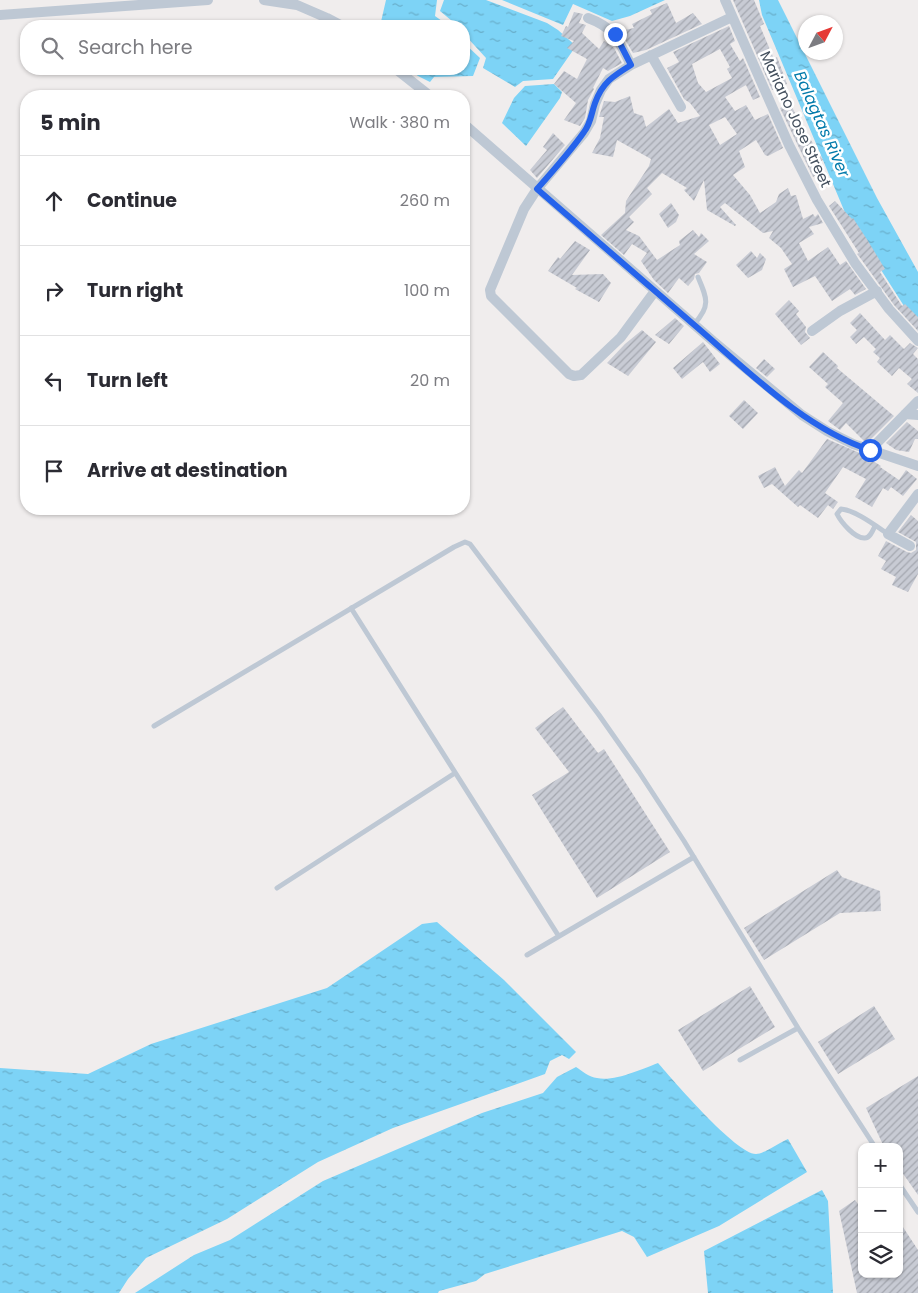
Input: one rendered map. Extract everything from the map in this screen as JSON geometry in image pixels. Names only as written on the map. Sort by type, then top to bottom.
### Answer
[{"type":"street","points":[[0,15],[208,0]]},
{"type":"street","points":[[264,0],[297,5],[331,20]]},
{"type":"street","name":"Mariano Jose Street","points":[[725,0],[804,176],[855,263],[918,341]]},
{"type":"street","points":[[655,291],[621,337],[607,352],[582,375],[574,376],[569,374],[491,296],[490,290],[524,209],[537,189],[584,133],[591,121],[594,104],[609,78],[631,65],[732,17]]},
{"type":"street","points":[[588,18],[602,23],[615,34],[631,65]]},
{"type":"street","points":[[652,55],[682,107]]},
{"type":"street","points":[[404,75],[422,90]]},
{"type":"street","points":[[470,129],[655,291],[802,414],[827,431],[853,444],[918,466]]},
{"type":"street","points":[[812,331],[840,311],[876,291]]},
{"type":"street","points":[[870,450],[918,401]]},
{"type":"street","points":[[905,414],[918,415]]},
{"type":"street","points":[[910,546],[888,534],[918,494]]},
{"type":"lane","points":[[694,324],[704,314],[706,305],[705,293],[698,277]]},
{"type":"lane","points":[[875,526],[868,537],[865,538],[844,526],[838,514],[841,509],[845,509],[875,526],[888,534]]},
{"type":"lane","points":[[154,726],[454,547],[465,542],[470,544],[639,772],[798,1028],[872,1143]]},
{"type":"lane","points":[[351,608],[558,935]]},
{"type":"lane","points":[[277,888],[455,772]]},
{"type":"lane","points":[[527,955],[558,935],[694,858]]},
{"type":"lane","points":[[740,1060],[798,1028]]},
{"type":"lane","points":[[902,1188],[918,1212]]},
{"type":"water","points":[[386,0],[437,0],[435,16],[441,20],[381,20]]},
{"type":"water","points":[[444,0],[486,0],[547,23],[576,46],[553,79],[523,81],[515,87],[483,68],[486,58],[470,41],[470,20],[451,20],[440,11]]},
{"type":"water","points":[[502,0],[665,0],[630,16],[612,21],[573,4],[563,25]]},
{"type":"water","name":"Balagtas River","points":[[759,0],[778,0],[798,40],[798,60],[808,60],[877,198],[918,272],[918,328],[846,215],[762,15]]},
{"type":"water","points":[[470,49],[480,58],[473,76],[434,77],[430,82],[417,75],[470,75]]},
{"type":"water","points":[[554,84],[562,92],[560,98],[526,146],[502,123],[514,98],[525,86]]},
{"type":"water","points":[[437,922],[504,980],[576,1052],[569,1059],[562,1055],[550,1061],[545,1074],[393,1128],[318,1162],[227,1219],[146,1258],[119,1293],[0,1293],[0,1068],[88,1074],[151,1044],[327,988],[422,924]]},
{"type":"water","points":[[658,1063],[705,1115],[734,1142],[747,1151],[756,1154],[788,1139],[807,1172],[719,1226],[647,1257],[634,1237],[622,1231],[485,1274],[476,1281],[439,1291],[438,1293],[135,1293],[194,1255],[230,1240],[323,1181],[482,1113],[543,1093],[557,1077],[576,1067],[586,1074],[604,1079],[628,1074]]},
{"type":"water","points":[[822,1190],[828,1201],[833,1293],[708,1293],[704,1251]]},
{"type":"building","points":[[733,0],[754,0],[764,24],[760,26],[774,59],[777,57],[787,84],[772,90]]},
{"type":"building","points":[[667,3],[676,23],[693,13],[702,24],[646,50],[633,53],[620,31],[634,28],[632,24],[652,14],[650,10]]},
{"type":"building","points":[[574,12],[583,14],[579,23],[586,25],[582,33],[599,49],[604,41],[614,48],[622,63],[608,71],[603,68],[588,100],[585,118],[580,126],[564,120],[576,103],[554,84],[564,71],[577,79],[587,59],[567,48],[574,41],[561,36],[566,26],[568,27]]},
{"type":"building","points":[[729,26],[735,41],[730,44],[740,61],[743,58],[760,97],[753,100],[746,85],[725,97],[735,111],[746,105],[755,120],[768,114],[783,148],[768,156],[765,155],[756,140],[739,151],[745,167],[733,175],[750,195],[760,213],[776,202],[779,194],[788,188],[791,196],[796,195],[803,219],[813,214],[815,217],[818,214],[823,223],[809,227],[814,234],[799,243],[808,261],[828,247],[840,265],[846,261],[866,289],[855,295],[850,289],[832,301],[815,276],[793,287],[784,269],[792,264],[781,248],[769,238],[773,231],[763,233],[725,203],[720,207],[735,226],[707,210],[704,180],[694,201],[684,190],[687,188],[662,173],[647,188],[652,194],[629,217],[634,222],[626,230],[639,236],[657,260],[680,245],[679,241],[693,230],[699,237],[701,233],[709,241],[694,254],[707,262],[699,273],[695,274],[694,279],[688,286],[679,278],[668,293],[654,280],[641,261],[647,253],[632,244],[624,255],[601,235],[625,213],[626,201],[649,166],[651,159],[617,140],[613,157],[592,153],[600,138],[604,117],[599,117],[604,101],[615,102],[630,96],[634,113],[643,116],[646,127],[669,109],[678,123],[700,116],[690,103],[684,99],[667,68],[679,62],[673,52]],"holes":[[[720,49],[730,67],[727,69],[732,78],[706,92],[698,83],[692,64]],[[725,117],[737,134],[720,145],[709,125]]]},
{"type":"building","points":[[790,103],[807,137],[809,137],[823,160],[817,163],[820,172],[813,177],[780,108]]},
{"type":"building","points":[[553,133],[565,145],[537,178],[530,170],[547,150],[543,147]]},
{"type":"building","points":[[835,201],[853,218],[868,241],[885,269],[880,272],[902,306],[905,304],[918,317],[918,331],[894,305],[857,254],[859,253],[829,206]]},
{"type":"building","points":[[671,203],[679,215],[676,222],[668,228],[659,214]]},
{"type":"building","points":[[575,241],[590,250],[572,275],[603,274],[611,283],[599,302],[548,271],[558,257],[560,259]]},
{"type":"building","points":[[751,251],[757,258],[760,253],[766,259],[762,270],[748,278],[736,265]]},
{"type":"building","points":[[789,300],[799,311],[796,314],[806,327],[805,332],[810,338],[801,345],[775,314]]},
{"type":"building","points":[[860,313],[885,340],[890,335],[904,349],[910,343],[918,348],[913,354],[918,359],[918,393],[907,384],[912,379],[899,368],[892,376],[877,362],[880,358],[873,352],[876,349],[864,337],[856,344],[850,337],[857,330],[850,323]]},
{"type":"building","points":[[675,318],[684,326],[669,344],[655,335]]},
{"type":"building","points":[[642,330],[656,342],[628,376],[607,363],[625,344]]},
{"type":"building","points":[[703,342],[720,364],[710,372],[703,362],[682,379],[673,368]]},
{"type":"building","points":[[823,352],[838,366],[837,368],[894,416],[868,442],[864,441],[846,423],[840,430],[828,421],[843,403],[825,387],[828,384],[809,367]]},
{"type":"building","points":[[764,359],[775,369],[767,377],[756,368]]},
{"type":"building","points":[[744,400],[758,413],[743,429],[729,416]]},
{"type":"building","points":[[907,422],[918,431],[918,439],[915,439],[909,452],[896,450],[886,443]]},
{"type":"building","points":[[827,439],[862,454],[899,480],[906,470],[917,479],[903,496],[891,487],[888,491],[883,488],[872,507],[855,497],[866,479],[843,467],[825,493],[838,502],[833,509],[828,505],[818,518],[800,505],[798,507],[772,484],[764,488],[758,476],[775,467],[785,486],[799,470],[802,473]]},
{"type":"building","points":[[911,515],[918,521],[918,574],[908,592],[892,585],[896,577],[881,569],[886,561],[878,556],[886,541],[907,552],[911,553],[916,550],[916,542],[898,532]]},
{"type":"building","points":[[563,707],[598,753],[604,749],[670,852],[597,898],[532,795],[569,772],[535,728]]},
{"type":"building","points":[[837,870],[842,877],[880,891],[881,911],[840,913],[764,960],[744,928]]},
{"type":"building","points":[[750,986],[775,1027],[703,1071],[678,1030]]},
{"type":"building","points":[[874,1006],[895,1039],[838,1074],[818,1042]]},
{"type":"building","points":[[918,1076],[918,1195],[903,1174],[903,1143],[882,1143],[866,1108]]},
{"type":"building","points":[[855,1200],[858,1204],[858,1278],[903,1278],[903,1227],[918,1250],[918,1293],[857,1293],[839,1211]]},
{"type":"route","points":[[615,34],[631,65],[609,78],[594,104],[591,121],[584,133],[537,189],[770,390],[827,431],[870,450]]}]
